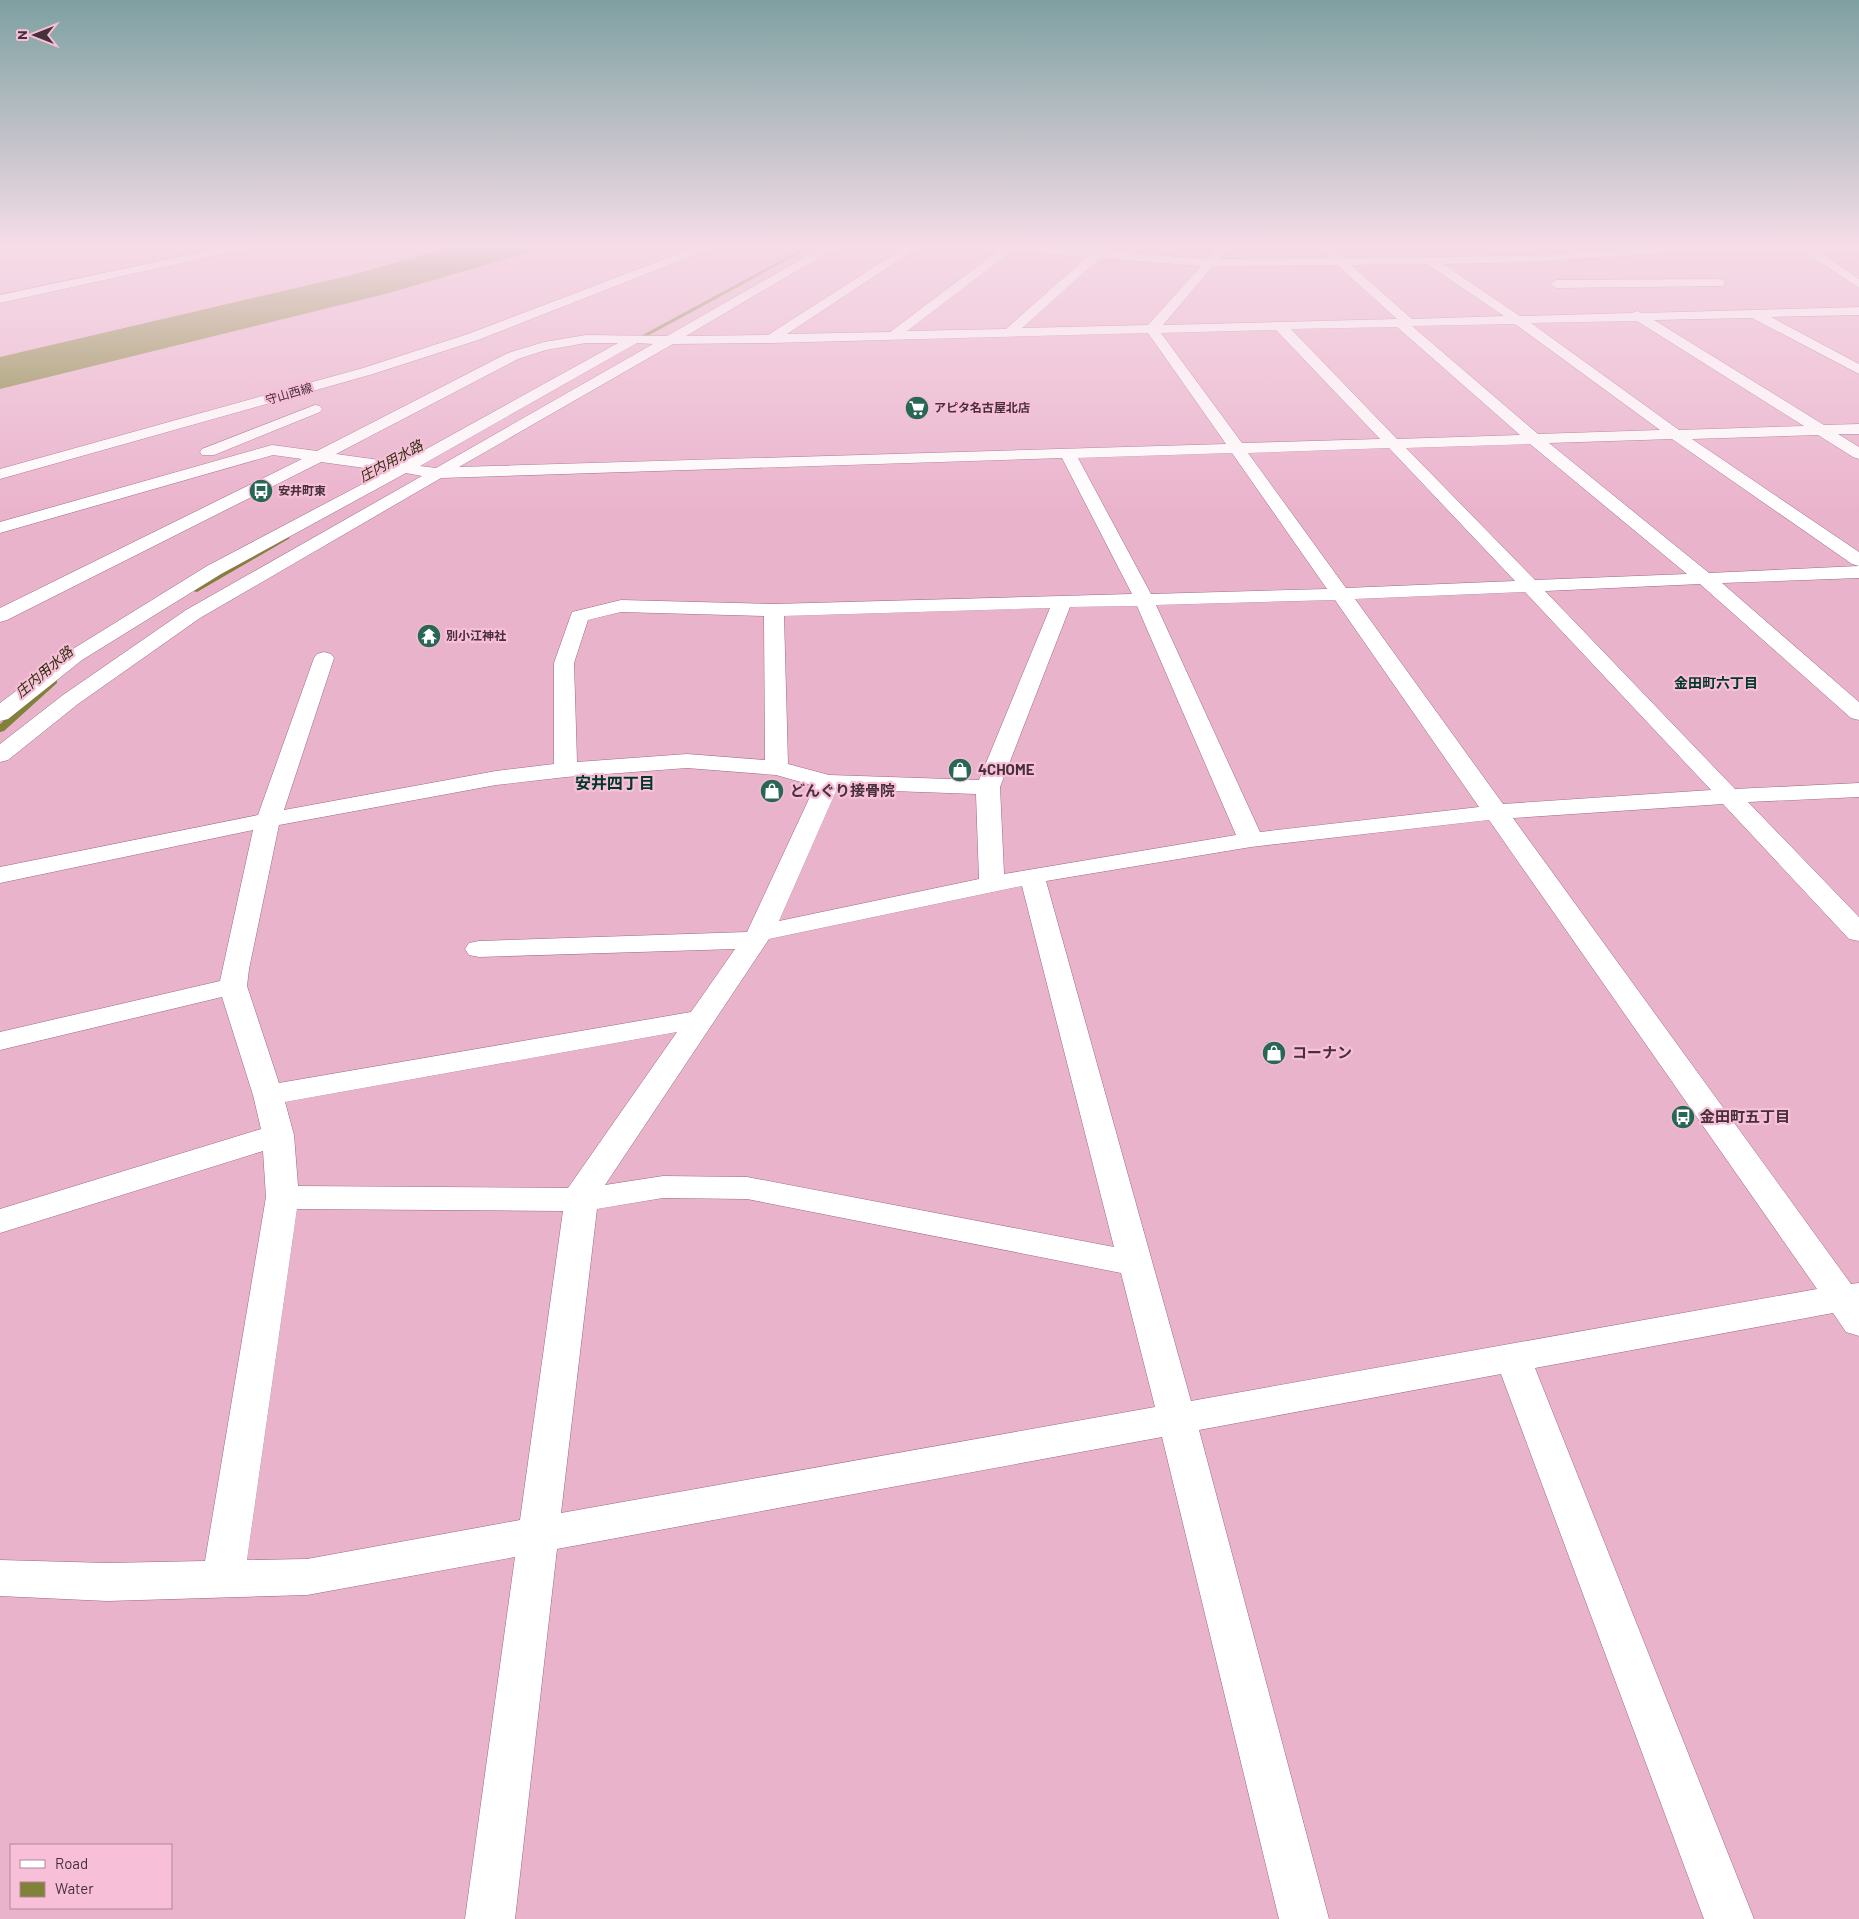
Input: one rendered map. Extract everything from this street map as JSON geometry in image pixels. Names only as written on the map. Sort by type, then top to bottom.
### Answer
[{"type":"street","name":"守山西線","points":[[0,474],[240,408],[403,360],[482,334]]},
{"type":"street","points":[[0,714],[75,656],[214,570],[404,468],[644,334]]},
{"type":"street","points":[[0,755],[37,724],[112,669],[193,614],[681,334]]},
{"type":"street","points":[[771,339],[779,334]]},
{"type":"street","points":[[893,336],[896,334]]},
{"type":"street","points":[[0,616],[318,458],[514,356],[564,342],[586,339],[771,339],[988,334]]},
{"type":"street","points":[[0,1578],[107,1582],[307,1577],[1513,1358],[1853,1305],[1496,812],[1155,334]]},
{"type":"street","points":[[1286,334],[1731,796],[1859,933]]},
{"type":"street","points":[[1417,334],[1535,440],[1705,578],[1859,713]]},
{"type":"street","points":[[1537,334],[1676,435],[1859,560]]},
{"type":"street","points":[[1667,334],[1859,454]]},
{"type":"street","points":[[1797,334],[1859,370]]},
{"type":"street","points":[[230,462],[206,453],[315,409]]},
{"type":"street","points":[[0,528],[272,450],[318,458],[439,473],[1859,429]]},
{"type":"street","points":[[1067,454],[1144,599],[1252,840]]},
{"type":"street","points":[[566,770],[564,663],[580,616],[622,606],[774,610],[1341,594],[1859,572]]},
{"type":"street","points":[[992,885],[988,786],[1062,602]]},
{"type":"street","points":[[774,610],[777,768]]},
{"type":"street","points":[[223,1580],[282,1197],[278,1135],[268,1095],[233,986],[235,969],[268,820],[324,658]]},
{"type":"street","points":[[0,875],[268,820],[496,778],[566,770],[687,761],[777,768],[828,782],[988,786]]},
{"type":"street","points":[[490,1919],[582,1193],[758,936],[828,782]]},
{"type":"street","points":[[479,949],[758,936],[1032,876],[1252,840],[1496,812],[1731,796],[1859,790]]},
{"type":"street","points":[[1032,876],[1177,1419],[1304,1919]]},
{"type":"street","points":[[0,1041],[233,986]]},
{"type":"street","points":[[268,1095],[701,1019]]},
{"type":"street","points":[[0,1221],[278,1135]]},
{"type":"street","points":[[282,1197],[581,1200],[663,1187],[747,1188],[1134,1263]]},
{"type":"street","points":[[1513,1358],[1729,1919]]},
{"type":"water","points":[[101,334],[225,334],[0,389],[0,357]]},
{"type":"waterway","name":"庄内用水路","points":[[629,344],[648,334]]},
{"type":"waterway","name":"庄内用水路","points":[[194,590],[286,538]]},
{"type":"waterway","name":"庄内用水路","points":[[0,729],[54,681]]},
{"type":"place","name":"アピタ名古屋北店","points":[[917,408]]},
{"type":"place","name":"安井町東","points":[[261,491]]},
{"type":"place","name":"別小江神社","points":[[429,636]]},
{"type":"place","name":"4CHOME","points":[[960,770]]},
{"type":"place","name":"どんぐり接骨院","points":[[772,791]]},
{"type":"place","name":"コーナン","points":[[1274,1053]]},
{"type":"place","name":"金田町五丁目","points":[[1683,1117]]},
{"type":"district","name":"金田町六丁目","points":[[1716,683]]},
{"type":"district","name":"安井四丁目","points":[[615,783]]}]
